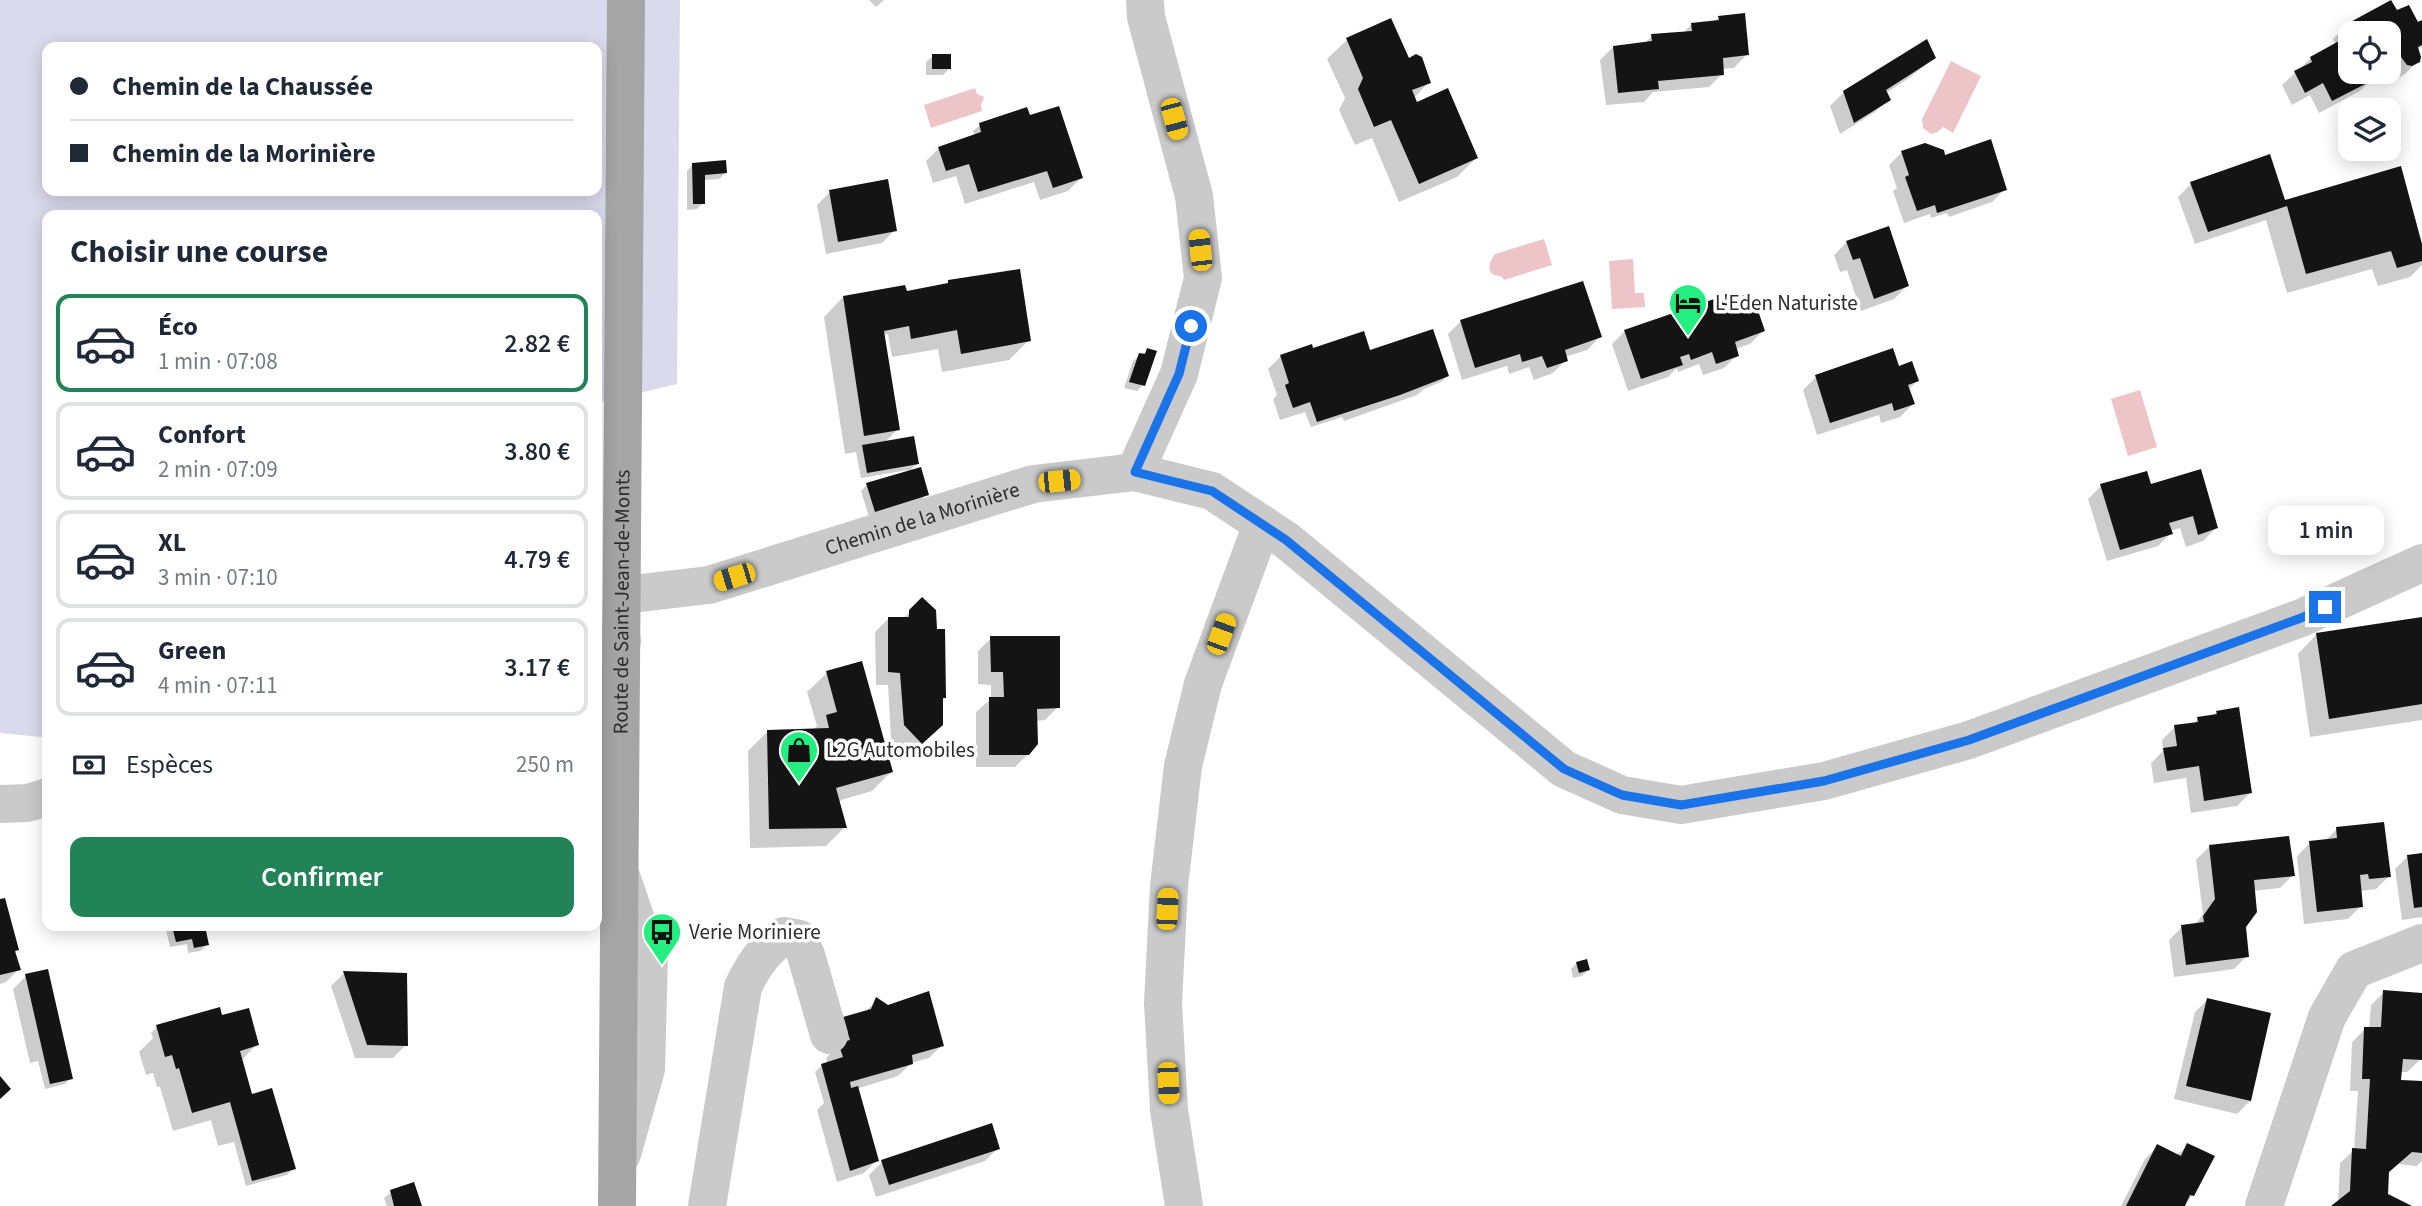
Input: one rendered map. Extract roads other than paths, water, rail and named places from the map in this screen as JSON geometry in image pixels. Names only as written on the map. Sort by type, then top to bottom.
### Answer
[{"type":"main road","name":"Route de Saint-Jean-de-Monts","points":[[618,1188],[620,874],[609,642],[622,595],[626,0]]},
{"type":"street","points":[[1135,472],[1179,374],[1203,278],[1194,196],[1146,17],[1145,0]]},
{"type":"street","name":"Chemin de la Morinière","points":[[622,595],[709,585],[1033,484],[1135,472],[1212,491],[1286,540],[1564,769],[1622,795],[1681,805],[1824,781],[1969,740],[2301,618],[2422,563]]},
{"type":"street","points":[[1184,1206],[1169,1110],[1163,1003],[1169,886],[1183,766],[1203,684],[1262,524]]},
{"type":"street","points":[[0,804],[28,803],[42,799]]},
{"type":"street","points":[[707,1206],[743,987],[753,967],[769,946],[784,936],[799,939],[829,1035]]},
{"type":"street","points":[[2264,1206],[2327,1017],[2354,970],[2422,943]]},
{"type":"place","name":"L'Eden Naturiste","points":[[1688,337]]},
{"type":"place","name":"L2G Automobiles","points":[[799,784]]},
{"type":"place","name":"Verie Moriniere","points":[[662,966]]}]
